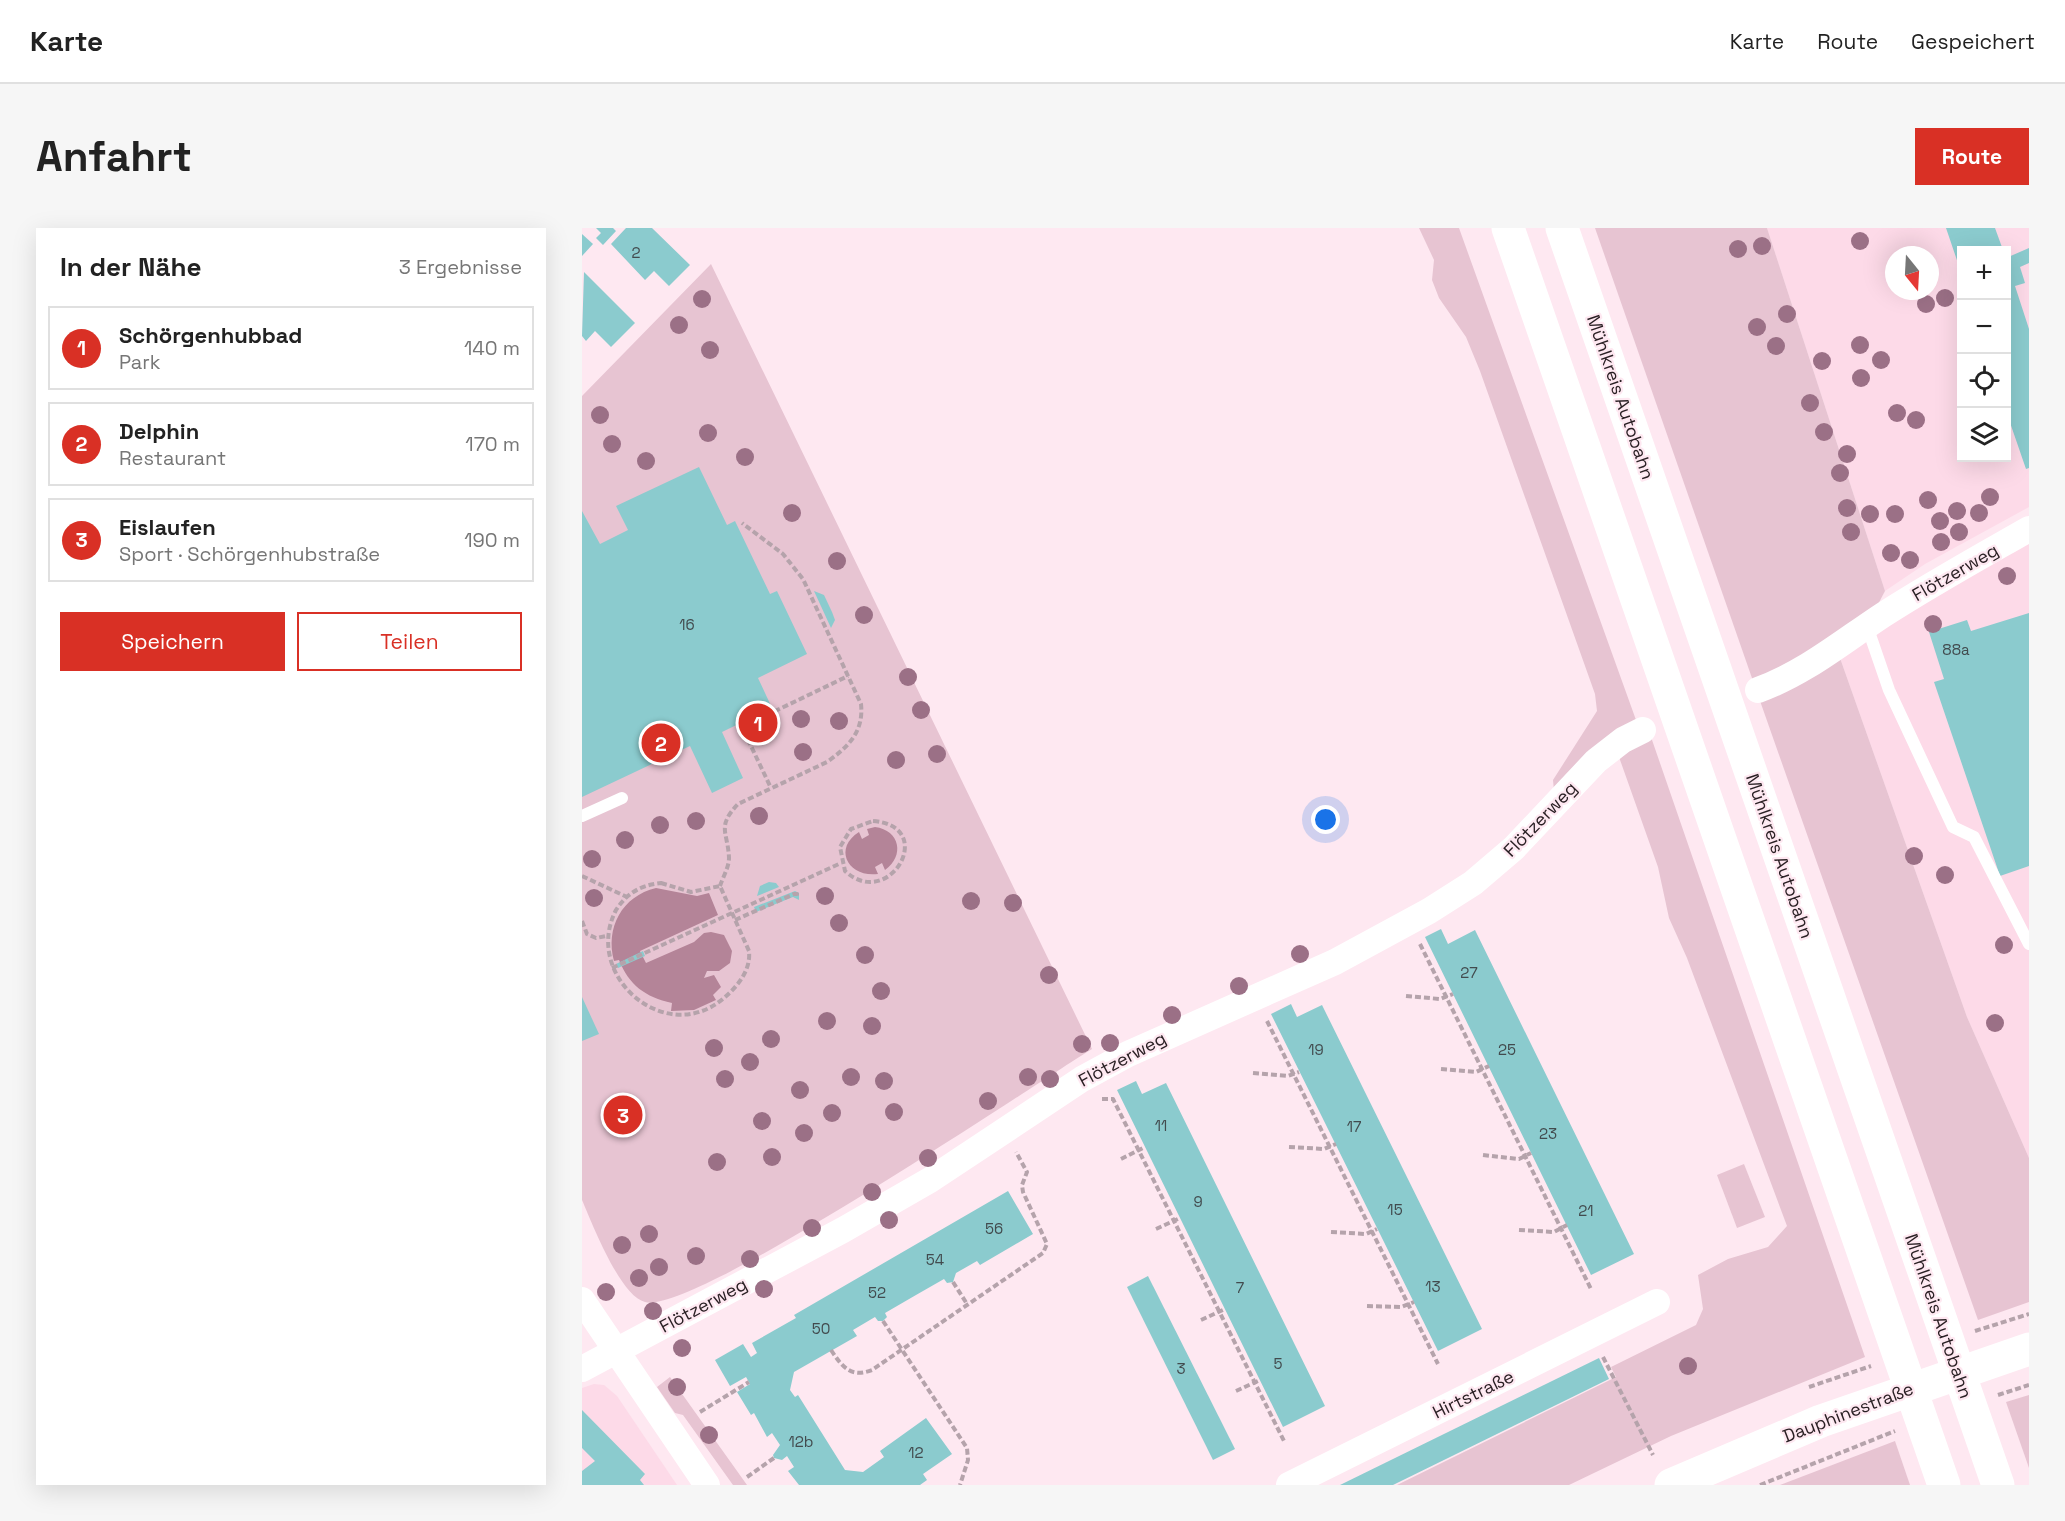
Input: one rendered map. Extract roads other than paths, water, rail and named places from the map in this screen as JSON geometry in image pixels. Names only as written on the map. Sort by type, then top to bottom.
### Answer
[{"type":"main road","points":[[1508,228],[1944,1485]]},
{"type":"main road","name":"Mühlkreis Autobahn","points":[[1562,228],[1998,1485]]},
{"type":"main road","name":"Dauphinestraße","points":[[1671,1485],[1821,1421],[2029,1349]]},
{"type":"street","name":"Flötzerweg","points":[[1758,690],[1804,669],[1934,583],[2029,529]]},
{"type":"street","name":"Flötzerweg","points":[[582,1369],[756,1278],[920,1185],[1082,1079],[1128,1054],[1335,962],[1429,911],[1473,883],[1514,848],[1596,761],[1623,740],[1643,730]]},
{"type":"street","points":[[582,1300],[707,1485]]},
{"type":"street","name":"Hirtstraße","points":[[1289,1485],[1657,1302]]},
{"type":"lane","points":[[1867,626],[1889,690],[1953,827],[1974,837],[2029,944]]},
{"type":"lane","points":[[582,816],[622,798]]},
{"type":"place","name":"Schörgenhubbad","points":[[758,723]]},
{"type":"place","name":"Delphin","points":[[661,743]]},
{"type":"place","name":"Eislaufen","points":[[623,1115]]}]
